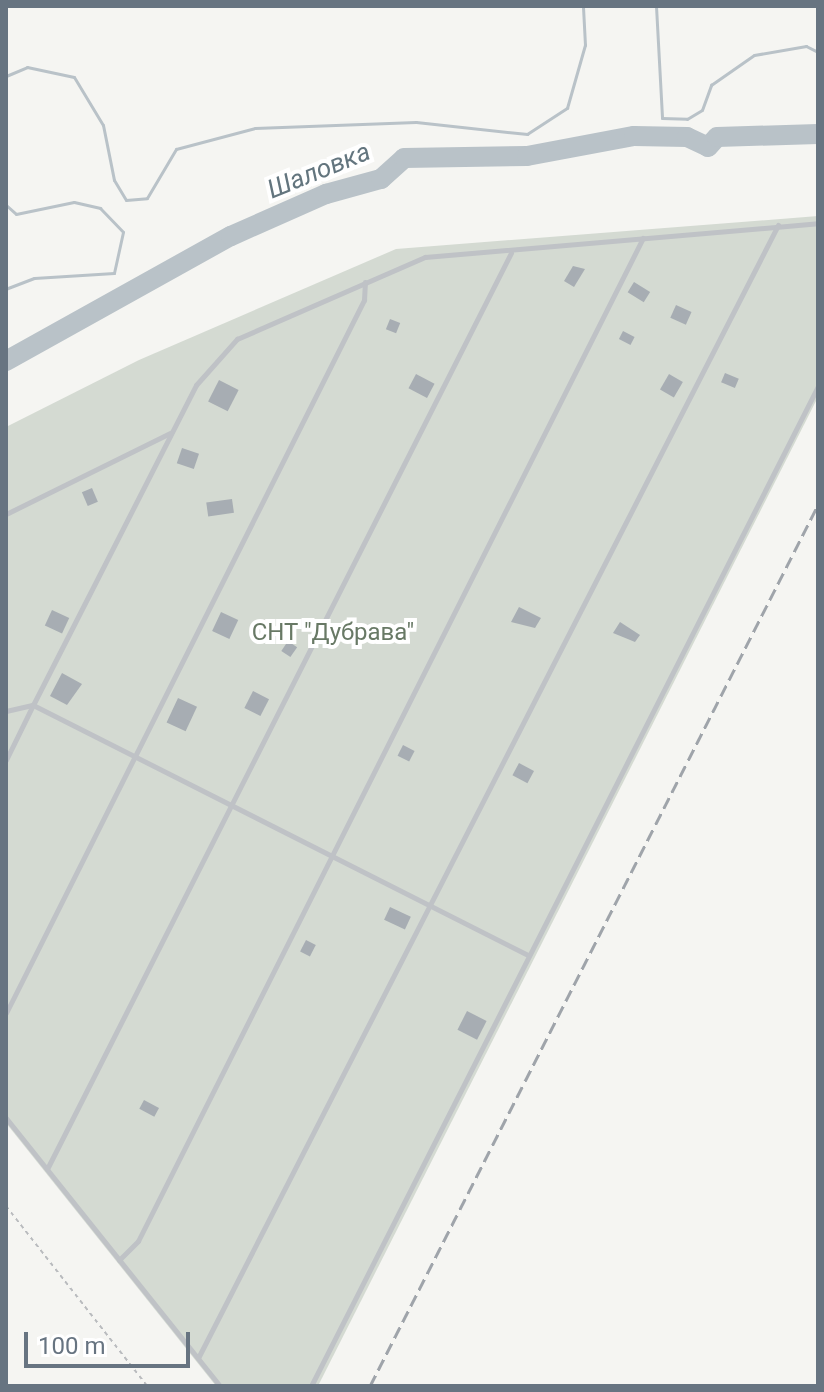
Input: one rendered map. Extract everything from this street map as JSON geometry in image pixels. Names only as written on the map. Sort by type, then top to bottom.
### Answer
[{"type":"lane","points":[[6,760],[172,432],[224,348],[425,257],[511,252],[818,223]]},
{"type":"lane","points":[[198,1358],[778,225]]},
{"type":"lane","points":[[119,1260],[138,1241],[643,238]]},
{"type":"lane","points":[[47,1169],[234,805],[511,252]]},
{"type":"lane","points":[[6,1013],[364,300],[365,282]]},
{"type":"lane","points":[[311,1386],[818,386]]},
{"type":"lane","points":[[6,514],[172,432]]},
{"type":"lane","points":[[6,711],[33,705],[528,955]]},
{"type":"lane","points":[[6,1118],[220,1386]]},
{"type":"path","points":[[6,1206],[147,1386]]},
{"type":"green space","name":"СНТ \"Дубрава\"","points":[[818,216],[818,397],[318,1386],[216,1386],[6,1123],[6,427],[139,360],[396,249]]},
{"type":"building","points":[[573,266],[585,269],[574,287],[564,281]]},
{"type":"building","points":[[634,282],[650,292],[644,302],[628,292]]},
{"type":"building","points":[[676,305],[692,312],[686,325],[670,318]]},
{"type":"building","points":[[390,319],[400,323],[396,333],[386,329]]},
{"type":"building","points":[[623,331],[635,337],[630,345],[619,339]]},
{"type":"building","points":[[725,373],[739,379],[735,388],[721,382]]},
{"type":"building","points":[[416,374],[435,384],[427,398],[408,388]]},
{"type":"building","points":[[669,374],[683,382],[674,398],[660,390]]},
{"type":"building","points":[[219,380],[239,390],[228,411],[208,401]]},
{"type":"building","points":[[182,448],[199,454],[194,469],[177,463]]},
{"type":"building","points":[[92,488],[98,502],[88,506],[82,492]]},
{"type":"building","points":[[232,499],[234,513],[208,516],[206,503]]},
{"type":"building","points":[[519,607],[541,618],[535,628],[511,622]]},
{"type":"building","points":[[52,610],[69,618],[62,633],[45,625]]},
{"type":"building","points":[[221,612],[238,620],[229,639],[212,631]]},
{"type":"building","points":[[620,622],[640,635],[635,642],[613,633]]},
{"type":"building","points":[[288,641],[297,647],[290,657],[281,651]]},
{"type":"building","points":[[62,673],[82,684],[67,705],[50,696]]},
{"type":"building","points":[[253,691],[269,699],[260,716],[244,708]]},
{"type":"building","points":[[178,698],[197,707],[186,731],[167,722]]},
{"type":"building","points":[[403,745],[415,751],[409,762],[398,756]]},
{"type":"building","points":[[519,763],[534,771],[527,783],[512,775]]},
{"type":"building","points":[[390,907],[411,917],[405,929],[384,920]]},
{"type":"building","points":[[306,940],[316,945],[310,957],[300,952]]},
{"type":"building","points":[[467,1011],[487,1021],[477,1040],[457,1030]]},
{"type":"building","points":[[144,1100],[159,1108],[154,1117],[139,1109]]},
{"type":"waterway","points":[[6,76],[27,67],[74,77],[103,125],[114,180],[126,200],[147,198],[176,149],[255,128],[416,122],[527,134],[567,108],[585,45],[583,6]]},
{"type":"waterway","points":[[656,6],[662,118],[687,119],[702,110],[711,85],[754,55],[806,46],[818,52]]},
{"type":"waterway","points":[[6,118],[6,149]]},
{"type":"waterway","name":"Шаловка","points":[[6,361],[231,236],[326,194],[381,179],[404,158],[527,156],[634,136],[687,137],[708,147],[717,137],[818,134]]},
{"type":"waterway","points":[[6,205],[16,214],[74,202],[100,208],[123,232],[114,273],[34,278],[6,289]]},
{"type":"railway","points":[[370,1386],[818,505]]}]
